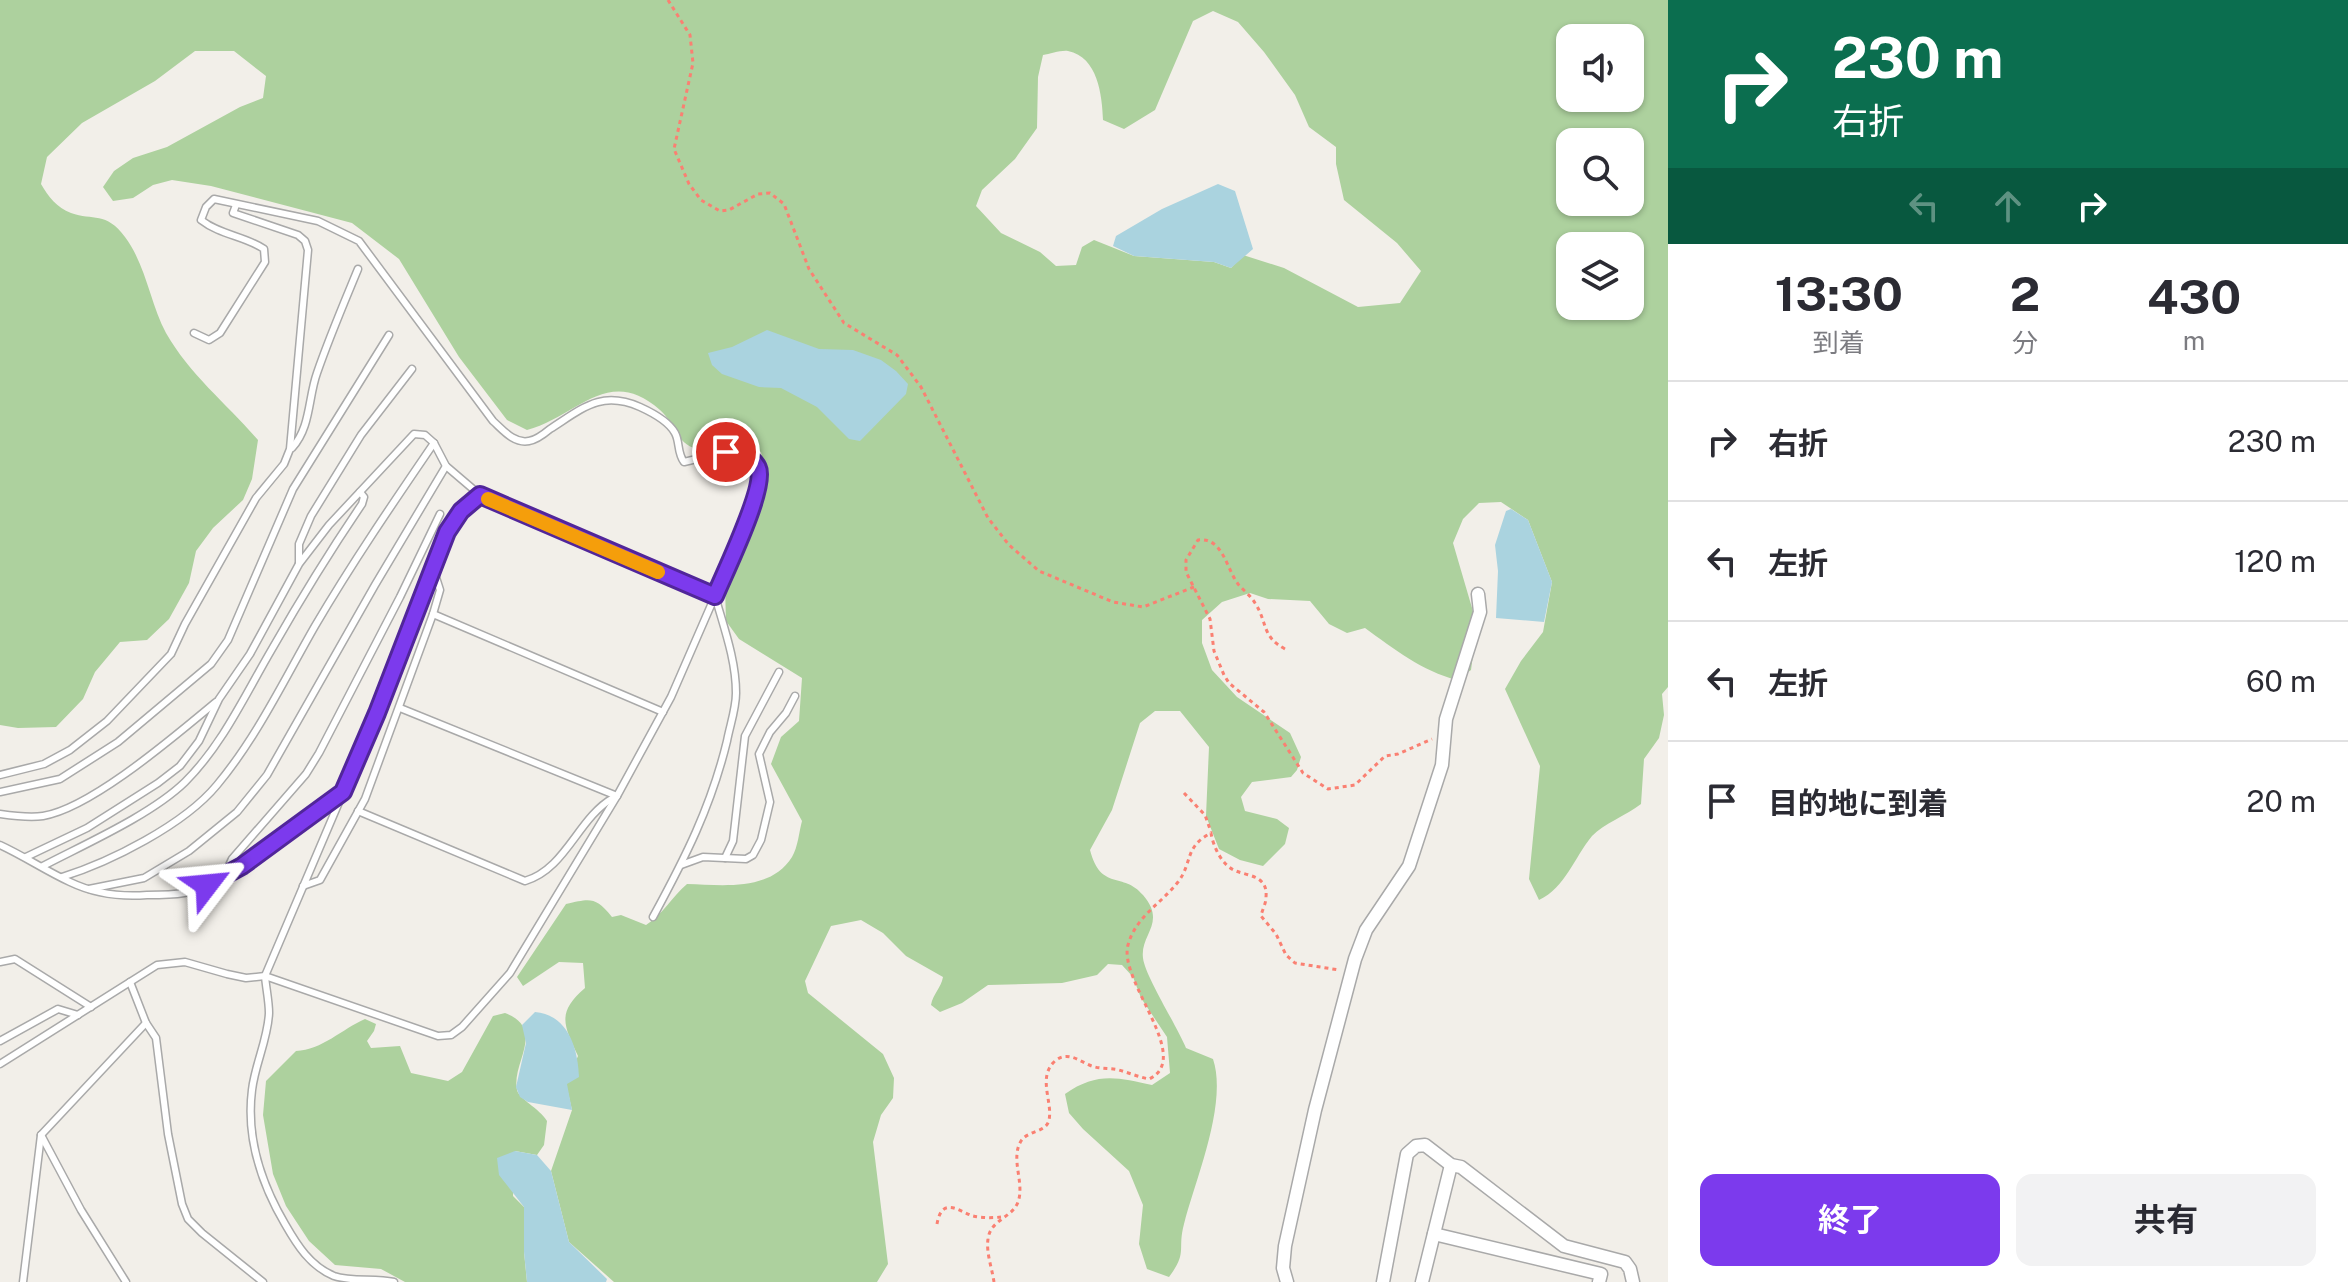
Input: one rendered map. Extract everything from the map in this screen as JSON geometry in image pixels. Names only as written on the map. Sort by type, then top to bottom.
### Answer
[{"type":"street","points":[[1287,1282],[1283,1268],[1285,1246],[1315,1110],[1351,973],[1366,930],[1409,866],[1442,765],[1446,719],[1480,612],[1478,594]]},
{"type":"street","points":[[1383,1282],[1407,1154],[1416,1146],[1425,1145],[1451,1165],[1461,1167],[1564,1246],[1625,1262],[1633,1282]]},
{"type":"street","points":[[1422,1282],[1451,1165]]},
{"type":"street","points":[[1434,1234],[1601,1274],[1599,1282]]},
{"type":"lane","points":[[0,1064],[157,965],[185,962],[246,978],[265,976],[438,1036],[451,1035],[462,1027],[510,973],[617,796],[663,712],[749,516],[760,481],[759,468],[751,458],[726,452],[684,462],[679,456],[675,432],[651,412],[608,398],[578,411],[532,441],[519,441],[493,421],[359,241],[318,221],[214,199],[206,207],[201,220],[211,228],[254,242],[264,249],[265,262],[220,333],[209,340],[194,333]]},
{"type":"lane","points":[[0,775],[44,764],[70,750],[107,721],[171,654],[256,498],[284,464],[290,449],[308,250],[305,241],[298,235],[233,213],[236,205]]},
{"type":"lane","points":[[290,449],[304,430],[317,372],[358,269]]},
{"type":"lane","points":[[0,792],[60,779],[118,742],[211,664],[228,640],[293,489],[389,335]]},
{"type":"lane","points":[[299,564],[299,544],[318,505],[361,435],[412,369]]},
{"type":"lane","points":[[26,857],[87,828],[180,766],[205,732],[219,699],[250,654],[299,564],[414,434],[425,435],[434,443],[446,466],[480,495],[715,596]]},
{"type":"lane","points":[[62,877],[83,870],[155,834],[188,813],[215,787],[262,722],[317,624],[434,443]]},
{"type":"lane","points":[[89,889],[144,878],[189,851],[237,812],[267,775],[446,466]]},
{"type":"lane","points":[[43,866],[134,818],[182,784],[207,757],[362,504],[364,497],[360,492]]},
{"type":"lane","points":[[394,1282],[335,1277],[318,1267],[299,1248],[275,1207],[250,1134],[252,1090],[269,1013],[265,976],[447,532],[461,511],[480,495]]},
{"type":"lane","points":[[224,876],[232,859],[306,774],[319,753],[440,514]]},
{"type":"lane","points":[[303,886],[320,880],[358,811],[400,708],[440,590],[433,567]]},
{"type":"lane","points":[[653,917],[698,831],[721,766],[734,711],[736,692],[732,654],[715,596]]},
{"type":"lane","points":[[433,614],[663,712]]},
{"type":"lane","points":[[725,858],[733,841],[745,736],[779,672]]},
{"type":"lane","points":[[681,865],[703,857],[746,859],[753,855],[761,840],[770,802],[759,754],[795,696]]},
{"type":"lane","points":[[0,814],[44,816],[74,805],[129,771],[219,699]]},
{"type":"lane","points":[[400,708],[617,796]]},
{"type":"lane","points":[[0,845],[89,889],[122,897],[185,893],[242,866],[343,792]]},
{"type":"lane","points":[[358,811],[525,881],[536,878],[551,866],[601,805],[617,796]]},
{"type":"lane","points":[[0,962],[15,959],[91,1007]]},
{"type":"lane","points":[[130,982],[146,1023],[156,1038],[168,1134],[182,1204],[188,1219],[263,1282]]},
{"type":"lane","points":[[0,1041],[58,1009],[78,1015]]},
{"type":"lane","points":[[23,1282],[41,1135],[146,1023]]},
{"type":"lane","points":[[41,1135],[81,1210],[126,1282]]},
{"type":"path","points":[[668,0],[690,35],[693,63],[674,149],[689,184],[701,200],[720,211],[729,210],[758,194],[770,193],[784,204],[809,269],[844,323],[897,355],[913,376],[988,518],[1009,545],[1039,571],[1113,602],[1143,607],[1194,587]]},
{"type":"path","points":[[1285,649],[1275,644],[1266,633],[1255,602],[1236,581],[1215,545],[1206,539],[1198,540],[1186,560],[1186,572],[1210,619],[1214,651],[1229,683],[1264,712],[1303,773],[1328,789],[1355,785],[1385,756],[1398,754],[1435,738],[1444,745]]},
{"type":"path","points":[[1184,793],[1205,815],[1212,841],[1225,863],[1236,871],[1256,876],[1264,884],[1266,898],[1261,916],[1276,934],[1286,955],[1295,963],[1351,973]]},
{"type":"path","points":[[937,1224],[943,1211],[951,1208],[959,1208],[973,1216],[992,1218],[1011,1212],[1017,1203],[1019,1190],[1017,1154],[1020,1142],[1048,1124],[1046,1089],[1048,1073],[1055,1061],[1065,1056],[1094,1067],[1121,1070],[1149,1079],[1157,1076],[1164,1058],[1162,1043],[1127,965],[1128,947],[1145,915],[1180,879],[1192,847],[1211,833]]},
{"type":"path","points":[[994,1282],[988,1234],[1003,1216]]},
{"type":"green space","points":[[0,0],[1668,0],[1668,687],[1662,694],[1664,715],[1659,738],[1644,759],[1641,804],[1592,836],[1556,888],[1539,900],[1529,879],[1540,766],[1505,689],[1543,632],[1552,582],[1528,520],[1501,502],[1479,503],[1463,519],[1453,543],[1477,625],[1471,670],[1457,680],[1420,665],[1365,628],[1347,633],[1329,624],[1310,601],[1268,599],[1250,593],[1222,602],[1202,620],[1202,643],[1212,670],[1237,697],[1290,733],[1301,757],[1291,777],[1252,782],[1241,797],[1245,811],[1277,819],[1289,828],[1285,844],[1263,866],[1240,860],[1219,849],[1206,816],[1209,747],[1180,711],[1155,711],[1140,723],[1112,810],[1090,850],[1100,871],[1135,888],[1150,905],[1153,921],[1143,950],[1145,966],[1186,1048],[1213,1059],[1217,1077],[1208,1142],[1184,1224],[1180,1256],[1169,1277],[1147,1269],[1139,1244],[1143,1205],[1129,1171],[1069,1113],[1065,1094],[1097,1079],[1152,1085],[1170,1073],[1167,1037],[1141,998],[1133,977],[1122,965],[1108,964],[1097,975],[1062,983],[988,985],[962,1003],[940,1012],[931,1005],[943,977],[906,956],[883,933],[861,920],[831,926],[805,981],[808,993],[883,1054],[894,1078],[893,1098],[881,1115],[873,1142],[888,1264],[877,1282],[614,1282],[569,1242],[551,1171],[572,1110],[566,1084],[578,1056],[565,1020],[570,1005],[585,988],[583,963],[559,962],[523,986],[517,977],[566,904],[596,902],[612,917],[621,915],[646,925],[687,884],[730,885],[758,881],[783,868],[797,844],[802,821],[771,764],[781,737],[799,721],[802,678],[739,639],[726,621],[725,588],[767,482],[761,452],[736,442],[706,450],[690,446],[680,438],[660,410],[641,397],[624,392],[593,398],[545,424],[527,430],[507,420],[459,357],[399,259],[352,223],[211,186],[172,180],[153,185],[133,198],[113,201],[103,187],[114,171],[133,158],[167,147],[240,107],[263,98],[266,76],[234,51],[195,51],[155,81],[82,123],[47,157],[41,184],[61,208],[112,223],[125,237],[138,260],[166,333],[197,376],[258,440],[252,479],[243,500],[213,528],[196,551],[189,583],[169,619],[147,640],[120,642],[95,672],[83,699],[56,727],[0,725]],"holes":[[[1213,11],[1238,22],[1295,95],[1309,127],[1336,147],[1336,164],[1344,200],[1397,243],[1421,271],[1400,303],[1358,307],[1284,268],[1243,255],[1231,268],[1214,262],[1134,256],[1094,240],[1082,247],[1076,265],[1056,266],[1040,252],[1001,233],[976,206],[982,190],[1015,159],[1037,128],[1038,77],[1043,55],[1068,51],[1086,61],[1096,78],[1103,120],[1124,129],[1155,110],[1193,21]]]},
{"type":"green space","points":[[505,1013],[524,1028],[526,1037],[516,1080],[517,1090],[547,1121],[544,1145],[537,1155],[515,1151],[513,1196],[524,1207],[527,1282],[405,1282],[381,1269],[335,1265],[309,1241],[286,1206],[273,1174],[263,1115],[266,1081],[296,1051],[323,1043],[365,1019],[376,1024],[367,1041],[371,1048],[400,1046],[411,1073],[448,1081],[462,1072],[493,1016]]},
{"type":"water","points":[[1218,184],[1235,191],[1253,249],[1231,268],[1214,262],[1134,256],[1113,246],[1116,236],[1162,209]]},
{"type":"water","points":[[767,330],[819,349],[853,350],[881,360],[908,384],[906,394],[860,441],[849,439],[817,407],[781,388],[759,387],[722,374],[712,365],[708,353],[732,347]]},
{"type":"water","points":[[1511,509],[1528,520],[1552,582],[1544,622],[1496,618],[1498,571],[1495,545],[1506,511]]},
{"type":"water","points":[[535,1012],[556,1019],[573,1044],[579,1077],[567,1084],[572,1110],[528,1102],[520,1097],[516,1087],[526,1043],[522,1025]]},
{"type":"water","points":[[515,1151],[537,1155],[551,1171],[569,1242],[607,1279],[606,1282],[527,1282],[524,1207],[499,1175],[497,1158]]},
{"type":"slow traffic","points":[[488,499],[658,572]]},
{"type":"route","points":[[207,885],[242,866],[343,792],[447,532],[461,511],[480,495],[715,596],[749,516],[760,481],[759,468],[751,458],[726,452]]}]
